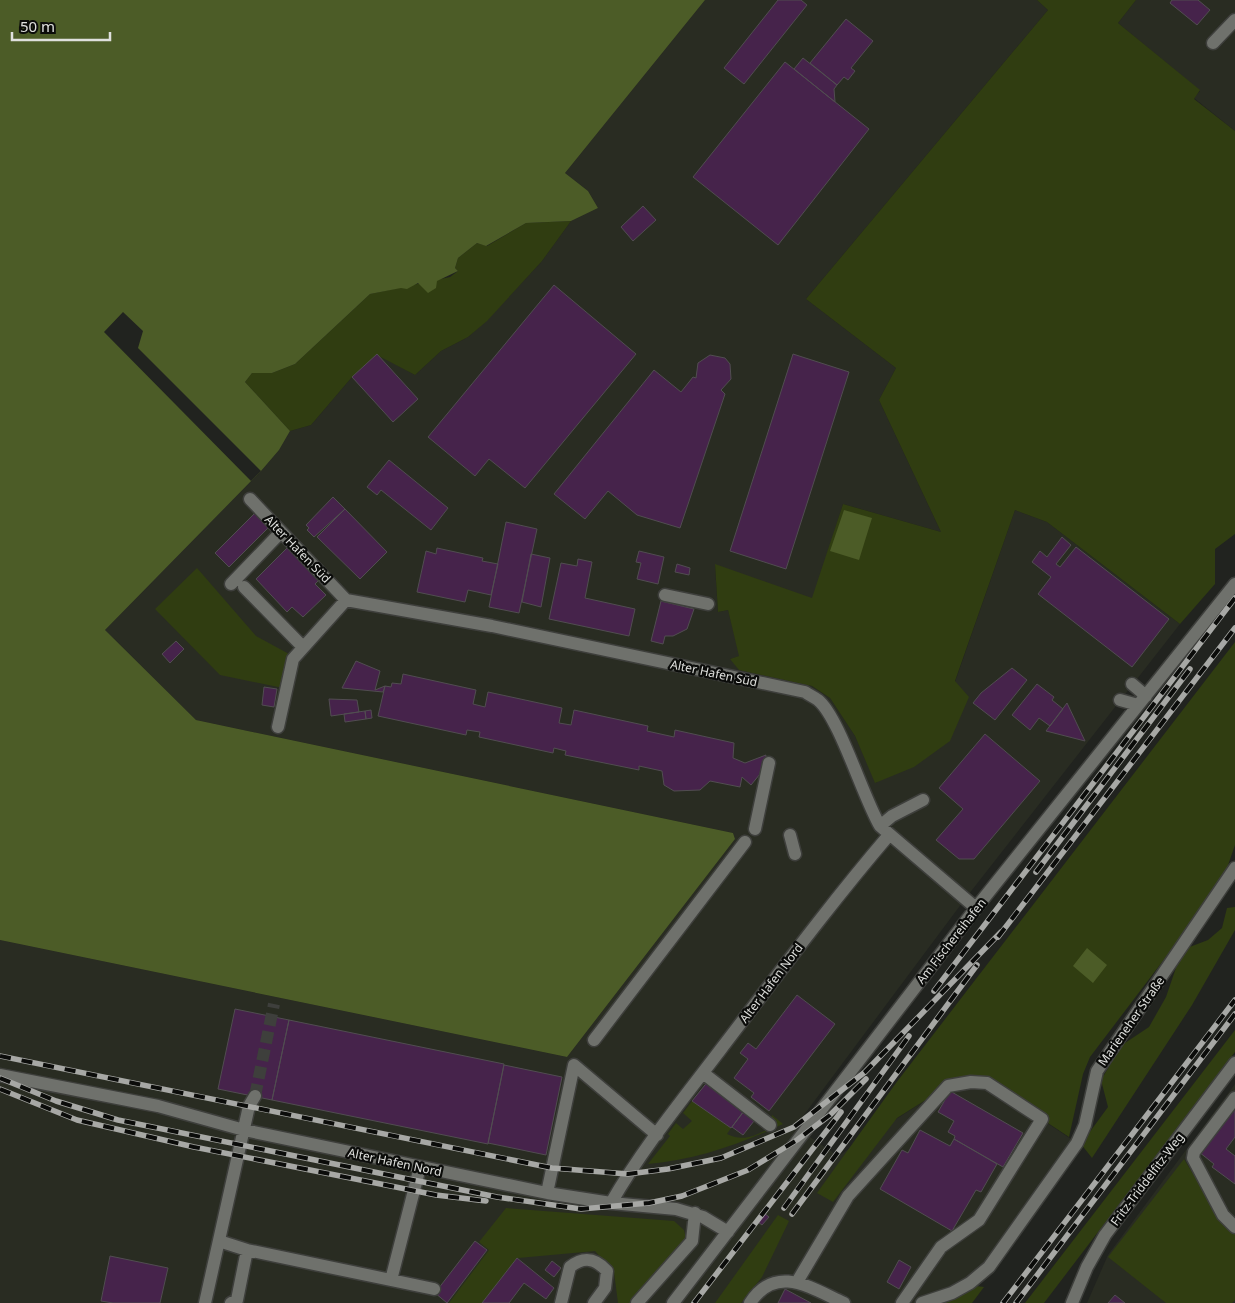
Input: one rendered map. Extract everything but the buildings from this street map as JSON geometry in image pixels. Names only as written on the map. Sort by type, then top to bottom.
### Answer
[{"type":"street","points":[[1213,43],[1235,20]]},
{"type":"street","name":"Alter Hafen Süd","points":[[250,499],[346,600],[492,626],[805,692],[819,701],[830,715],[870,808],[885,830],[976,908]]},
{"type":"street","points":[[230,584],[281,532]]},
{"type":"street","name":"Am Fischereihafen","points":[[673,1303],[976,908],[1235,584]]},
{"type":"street","points":[[244,587],[303,647]]},
{"type":"street","points":[[665,595],[708,604]]},
{"type":"street","points":[[278,727],[293,659],[346,600]]},
{"type":"street","points":[[1132,684],[1142,701]]},
{"type":"street","points":[[1120,700],[1142,701]]},
{"type":"street","points":[[755,829],[769,763]]},
{"type":"street","name":"Alter Hafen Nord","points":[[611,1203],[628,1174],[885,830],[892,816],[923,800]]},
{"type":"street","points":[[790,835],[795,854]]},
{"type":"street","points":[[594,1040],[745,842]]},
{"type":"street","name":"Marieneher Straße","points":[[922,1303],[952,1293],[970,1283],[989,1267],[1078,1143],[1085,1125],[1097,1072],[1235,868]]},
{"type":"street","name":"Fritz-Triddelfitz-Weg","points":[[1072,1303],[1087,1267],[1105,1235],[1235,1064]]},
{"type":"street","points":[[547,1192],[574,1066],[657,1135]]},
{"type":"street","points":[[703,1073],[770,1125]]},
{"type":"street","name":"Alter Hafen Nord","points":[[0,1075],[158,1106],[244,1130],[547,1192],[611,1203],[676,1208],[695,1213],[728,1232]]},
{"type":"street","points":[[797,1282],[848,1196],[948,1086],[971,1082],[987,1082],[1042,1119],[979,1220],[941,1247],[902,1303]]},
{"type":"street","points":[[205,1303],[249,1106],[255,1096]]},
{"type":"street","points":[[1235,1098],[1194,1152],[1193,1158],[1223,1215],[1235,1226]]},
{"type":"street","points":[[391,1280],[420,1167]]},
{"type":"street","points":[[637,1303],[692,1241],[695,1213]]},
{"type":"street","points":[[219,1241],[247,1250],[434,1289]]},
{"type":"street","points":[[231,1303],[237,1300],[247,1250]]},
{"type":"street","points":[[561,1303],[570,1267],[586,1259],[594,1260],[607,1271],[605,1288],[594,1303]]},
{"type":"street","points":[[750,1303],[759,1291],[771,1284],[785,1281],[797,1282],[844,1303]]},
{"type":"shaded area","points":[[0,0],[705,0],[565,173],[588,191],[598,208],[571,221],[526,223],[486,246],[477,243],[458,258],[455,268],[458,271],[437,281],[436,288],[428,293],[418,283],[407,289],[401,288],[370,294],[295,364],[272,373],[252,373],[245,382],[290,431],[279,450],[261,471],[105,630],[196,720],[733,833],[735,839],[567,1057],[0,940]]},
{"type":"shaded area","points":[[705,0],[1037,0],[1048,10],[806,299],[896,368],[879,400],[941,532],[843,504],[813,599],[715,565],[718,612],[728,610],[740,656],[730,659],[812,686],[830,698],[855,736],[876,783],[955,682],[1015,510],[1047,522],[1180,624],[965,899],[795,1127],[838,1156],[948,1086],[987,1083],[1077,1143],[989,1267],[922,1303],[0,1303],[0,940],[567,1057],[735,839],[733,833],[196,720],[105,630],[261,471],[279,450],[290,431],[311,425],[352,377],[377,354],[415,375],[441,351],[468,337],[486,321],[542,261],[571,221],[598,208],[588,191],[565,173]]},
{"type":"shaded area","points":[[1037,0],[1136,0],[1118,23],[1200,90],[1194,99],[1235,131],[1235,534],[1215,549],[1215,584],[1180,624],[1047,522],[1015,510],[955,681],[969,697],[950,741],[914,767],[875,783],[855,736],[830,698],[812,686],[739,670],[730,659],[739,656],[728,610],[718,612],[715,564],[812,598],[843,504],[941,532],[879,400],[896,368],[806,299],[1048,10]]},
{"type":"shaded area","points":[[1136,0],[1235,0],[1235,131],[1194,98],[1200,91],[1118,23]]},
{"type":"shaded area","points":[[571,221],[542,261],[487,321],[468,337],[441,351],[415,375],[377,355],[352,377],[311,425],[290,431],[245,382],[252,373],[272,373],[295,364],[370,294],[450,277],[458,271],[455,268],[458,258],[477,243],[487,246],[526,223]]},
{"type":"shaded area","points":[[844,510],[872,518],[859,560],[830,551]]},
{"type":"shaded area","points":[[197,568],[256,636],[289,654],[283,688],[220,675],[155,609]]},
{"type":"shaded area","points":[[1235,642],[1235,845],[1227,868],[1200,912],[1090,1057],[1083,1074],[1069,1137],[987,1083],[948,1086],[897,1118],[833,1202],[817,1193],[896,1083]]},
{"type":"shaded area","points":[[1235,907],[1235,930],[1192,1005],[1092,1158],[1081,1144],[1108,1107],[1101,1080],[1122,1045],[1149,1027],[1166,997],[1179,959],[1187,948],[1208,940],[1222,928],[1227,908]]},
{"type":"shaded area","points":[[1087,948],[1107,965],[1093,983],[1073,966]]},
{"type":"shaded area","points":[[1235,1030],[1235,1052],[1044,1303],[1025,1303]]},
{"type":"shaded area","points":[[1235,1084],[1235,1303],[1087,1303],[1108,1255]]},
{"type":"shaded area","points":[[692,1101],[731,1128],[727,1134],[738,1138],[748,1137],[769,1129],[772,1115],[783,1124],[751,1138],[717,1150],[683,1159],[648,1164],[670,1136],[668,1134],[676,1123],[683,1129],[692,1121],[683,1113]]},
{"type":"shaded area","points":[[1184,1159],[1217,1214],[1235,1230],[1235,1300],[1232,1303],[1166,1303],[1108,1257]]},
{"type":"shaded area","points":[[506,1208],[674,1221],[684,1230],[686,1239],[633,1303],[618,1303],[614,1272],[595,1251],[518,1258],[482,1303],[449,1303],[489,1250],[479,1242]]},
{"type":"shaded area","points":[[778,1215],[789,1221],[762,1277],[741,1303],[715,1303]]},
{"type":"shaded area","points":[[976,1286],[984,1287],[972,1303],[943,1303]]},
{"type":"pier","points":[[123,312],[143,331],[138,348],[261,471],[251,481],[104,332]]},
{"type":"tunnel","points":[[255,1096],[274,1004]]},
{"type":"railway","points":[[934,991],[1235,598]]},
{"type":"railway","points":[[998,937],[1235,628]]},
{"type":"railway","points":[[1036,872],[1190,669]]},
{"type":"railway","points":[[0,1056],[552,1168],[628,1174],[668,1169],[721,1158],[794,1127],[865,1072],[1001,932]]},
{"type":"railway","points":[[792,1214],[977,965]]},
{"type":"railway","points":[[1003,1303],[1235,1000]]},
{"type":"railway","points":[[1016,1303],[1235,1014]]},
{"type":"railway","points":[[784,1208],[909,1036]]},
{"type":"railway","points":[[0,1078],[56,1101],[118,1120],[497,1197],[581,1209],[649,1203],[682,1196],[748,1170],[797,1140],[830,1115],[866,1079]]},
{"type":"railway","points":[[0,1089],[77,1120],[194,1147],[436,1195],[486,1201]]},
{"type":"railway","points":[[694,1303],[841,1112]]}]
